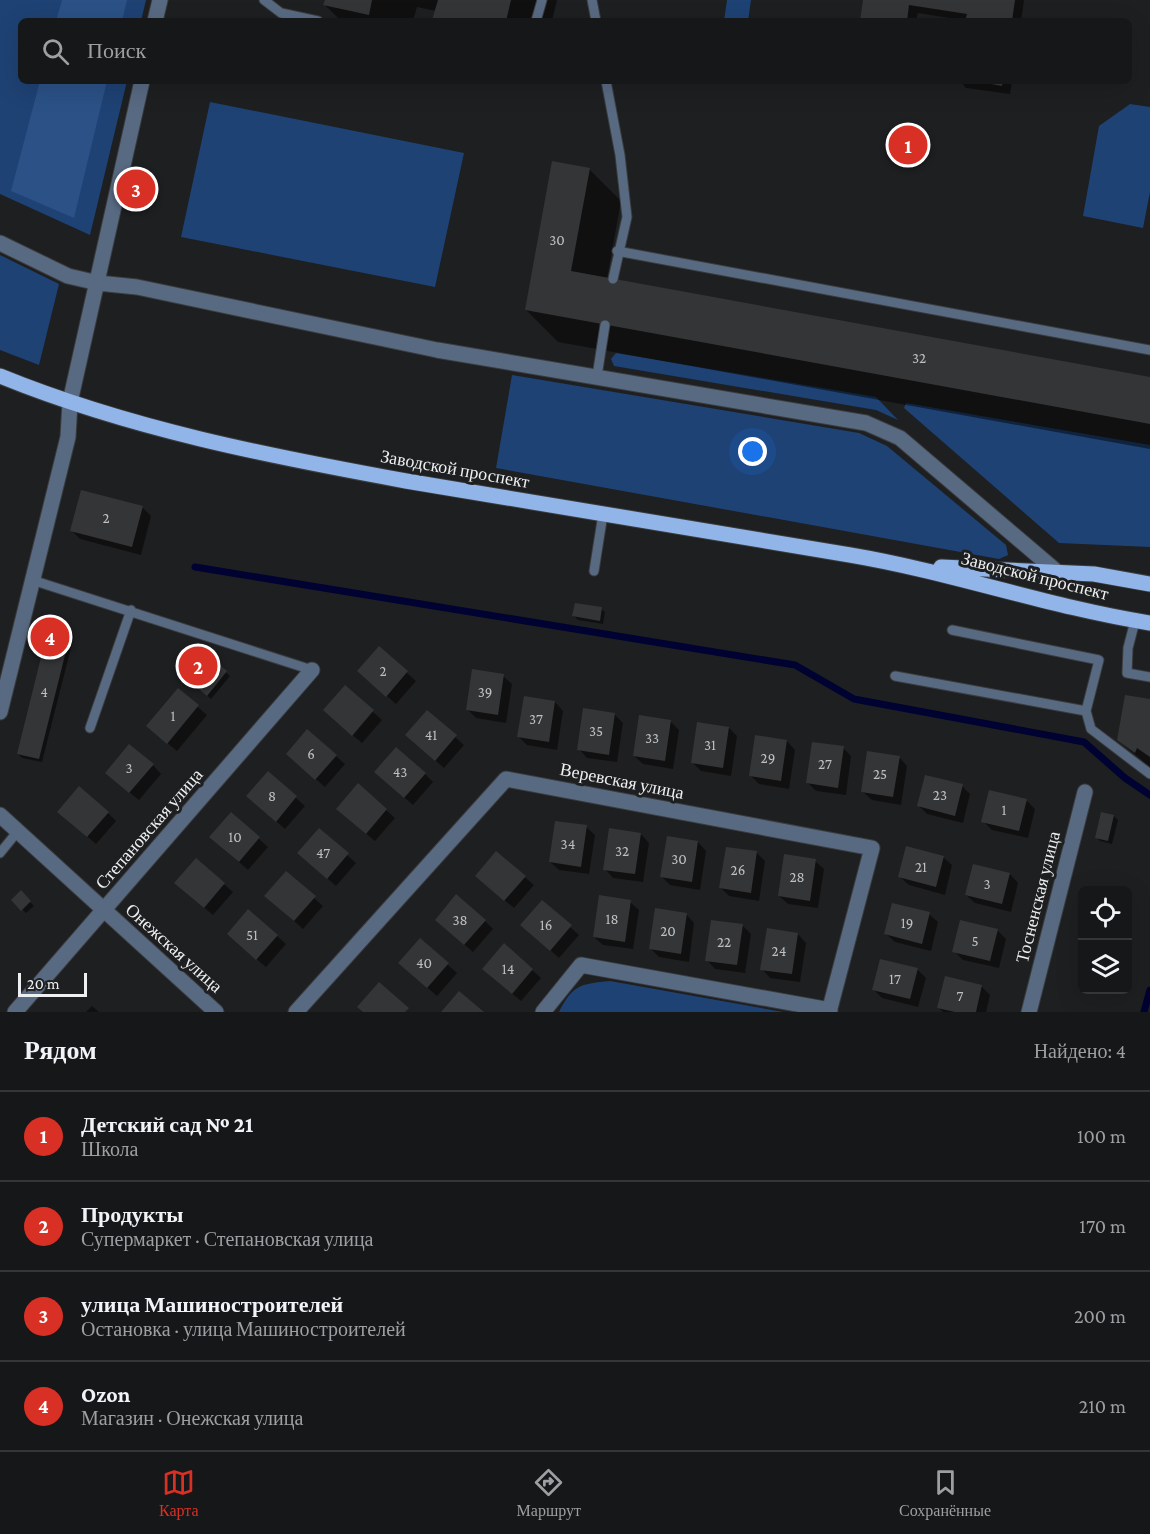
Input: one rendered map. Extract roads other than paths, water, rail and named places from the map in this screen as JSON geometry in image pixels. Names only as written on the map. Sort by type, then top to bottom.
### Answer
[{"type":"main road","name":"Заводской проспект","points":[[0,376],[131,422],[243,449],[379,476],[912,565],[1142,622]]},
{"type":"main road","name":"Заводской проспект","points":[[912,565],[1094,574],[1150,584]]},
{"type":"street","points":[[156,18],[160,0]]},
{"type":"street","points":[[0,712],[68,437],[70,402],[141,84]]},
{"type":"street","points":[[0,243],[68,276],[98,283],[137,287],[436,350],[846,418],[884,429],[900,438],[1056,571]]},
{"type":"street","name":"Степановская улица","points":[[15,1012],[312,670]]},
{"type":"street","name":"Веревская улица","points":[[296,1012],[506,779],[872,848],[830,1011]]},
{"type":"street","name":"Тосненская улица","points":[[1029,1012],[1086,792]]},
{"type":"street","name":"Онежская улица","points":[[0,815],[216,1012]]},
{"type":"street","points":[[543,1012],[581,965],[830,1011]]},
{"type":"lane","points":[[264,0],[281,13],[304,18]]},
{"type":"lane","points":[[538,18],[542,0]]},
{"type":"lane","points":[[592,0],[595,18]]},
{"type":"lane","points":[[607,84],[620,155],[627,217],[617,251],[613,279]]},
{"type":"lane","points":[[617,251],[1150,350]]},
{"type":"lane","points":[[597,375],[605,325]]},
{"type":"lane","points":[[594,571],[603,514]]},
{"type":"lane","points":[[32,580],[312,670]]},
{"type":"lane","points":[[90,728],[131,610]]},
{"type":"lane","points":[[1142,622],[1128,648],[1127,673],[1150,677]]},
{"type":"lane","points":[[952,630],[1099,660],[1086,711],[1090,729],[1150,774]]},
{"type":"lane","points":[[896,676],[1086,711]]},
{"type":"lane","points":[[0,853],[18,831]]},
{"type":"waterway","points":[[195,567],[795,665],[854,699],[1084,742],[1125,778],[1150,795]]},
{"type":"waterway","points":[[1144,1012],[1150,990]]},
{"type":"place","name":"Детский сад № 21","points":[[908,145]]},
{"type":"place","name":"улица Машиностроителей","points":[[136,189]]},
{"type":"place","name":"Ozon","points":[[50,637]]},
{"type":"place","name":"Продукты","points":[[198,666]]}]
